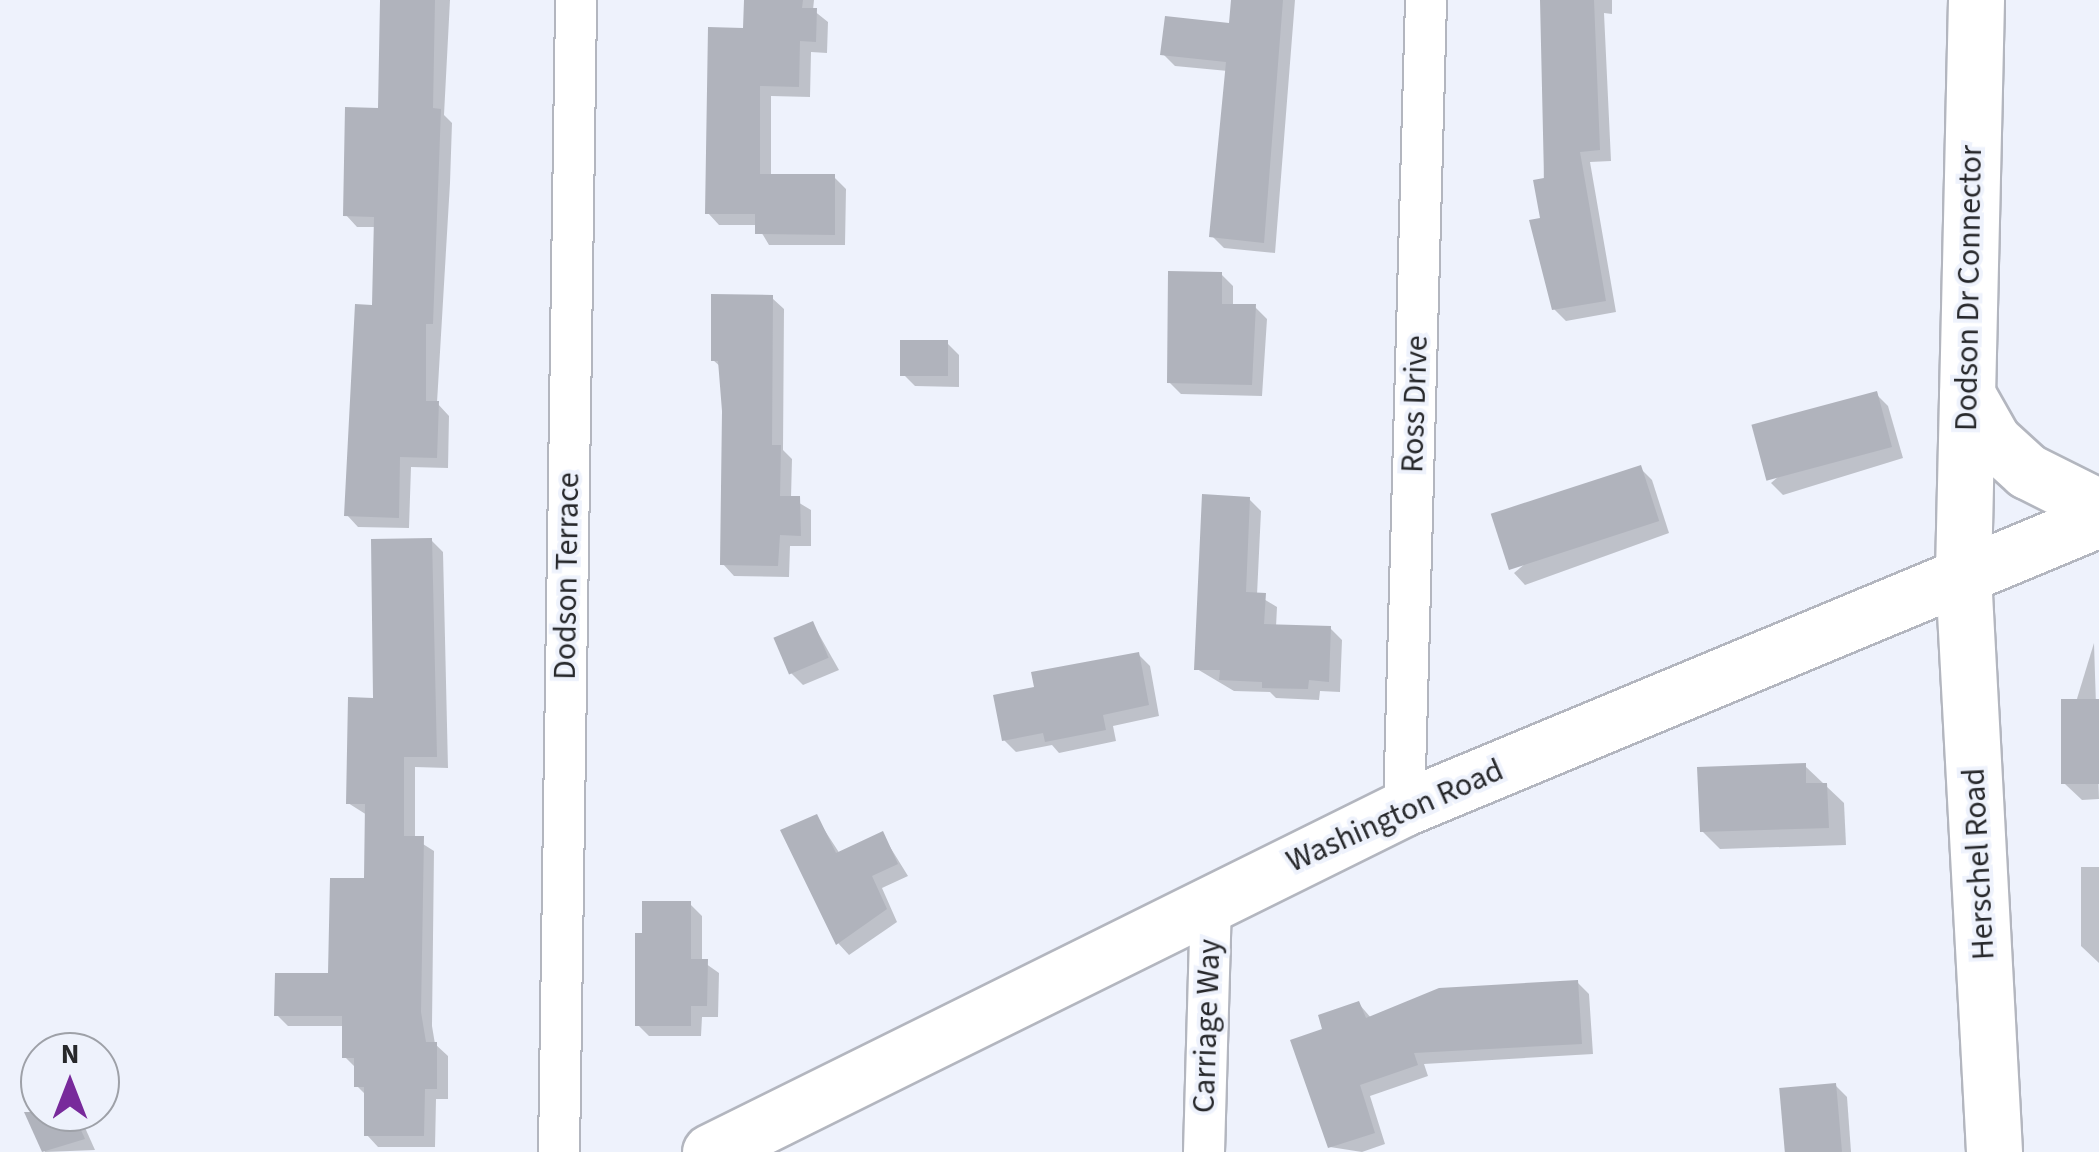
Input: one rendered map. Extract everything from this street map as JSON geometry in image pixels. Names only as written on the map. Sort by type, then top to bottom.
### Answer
[{"type":"street","name":"Dodson Terrace","points":[[558,1152],[576,0]]},
{"type":"street","name":"Ross Drive","points":[[1404,808],[1426,0]]},
{"type":"street","name":"Dodson Dr Connector","points":[[1963,576],[1976,0]]},
{"type":"street","points":[[1967,394],[1993,440],[2027,471],[2099,508]]},
{"type":"street","name":"Washington Road","points":[[710,1152],[1211,900],[1404,808],[2099,519]]},
{"type":"street","name":"Herschel Road","points":[[1963,576],[1994,1152]]},
{"type":"street","name":"Carriage Way","points":[[1204,1152],[1211,900]]},
{"type":"building","points":[[380,0],[435,0],[433,108],[441,109],[433,324],[426,324],[426,401],[439,401],[437,458],[400,457],[399,518],[344,516],[355,304],[372,305],[374,217],[343,216],[345,107],[378,108]]},
{"type":"building","points":[[744,0],[803,0],[802,8],[817,8],[816,42],[800,41],[799,87],[760,86],[760,174],[835,174],[835,235],[755,234],[755,214],[705,214],[708,27],[743,28]]},
{"type":"building","points":[[1231,0],[1283,0],[1264,243],[1209,237],[1226,62],[1160,55],[1165,16],[1229,23]]},
{"type":"building","points":[[1540,0],[1594,0],[1600,150],[1580,152],[1606,301],[1552,310],[1529,220],[1540,218],[1533,180],[1544,178]]},
{"type":"building","points":[[1168,271],[1222,272],[1222,304],[1256,304],[1252,385],[1167,383]]},
{"type":"building","points":[[711,294],[773,295],[772,445],[781,445],[780,496],[800,496],[801,536],[780,535],[778,566],[720,565],[722,411],[718,361],[711,361]]},
{"type":"building","points":[[900,340],[948,340],[948,376],[900,376]]},
{"type":"building","points":[[1877,391],[1892,447],[1766,481],[1751,425]]},
{"type":"building","points":[[1641,465],[1659,521],[1509,570],[1491,514]]},
{"type":"building","points":[[1202,494],[1250,497],[1246,592],[1266,593],[1264,624],[1331,626],[1329,682],[1309,680],[1308,689],[1262,688],[1262,682],[1219,680],[1220,670],[1194,670]]},
{"type":"building","points":[[432,538],[437,757],[404,757],[404,836],[424,836],[421,1012],[426,1042],[437,1042],[437,1089],[425,1089],[424,1136],[364,1136],[364,1087],[354,1087],[354,1058],[342,1058],[342,1016],[274,1016],[275,973],[328,973],[330,878],[364,878],[365,804],[346,804],[348,697],[373,698],[371,539]]},
{"type":"building","points":[[813,621],[829,658],[789,675],[773,638]]},
{"type":"building","points":[[1139,652],[1149,705],[1103,715],[1106,730],[1045,742],[1043,733],[1002,741],[993,695],[1034,687],[1031,672]]},
{"type":"building","points":[[2061,699],[2099,699],[2099,784],[2061,784]]},
{"type":"building","points":[[1806,763],[1806,783],[1827,783],[1829,828],[1700,832],[1697,767]]},
{"type":"building","points":[[817,814],[836,853],[883,831],[898,864],[872,876],[887,909],[836,945],[780,830]]},
{"type":"building","points":[[642,901],[691,901],[691,959],[708,959],[707,1006],[691,1006],[691,1026],[635,1026],[635,933],[642,933]]},
{"type":"building","points":[[1578,980],[1582,1044],[1414,1053],[1418,1065],[1360,1085],[1375,1133],[1328,1148],[1290,1040],[1322,1029],[1318,1015],[1359,1001],[1366,1018],[1439,988]]},
{"type":"building","points":[[1836,1083],[1842,1152],[1785,1152],[1779,1088]]},
{"type":"building","points":[[33,1132],[82,1132],[85,1139],[42,1152]]}]
